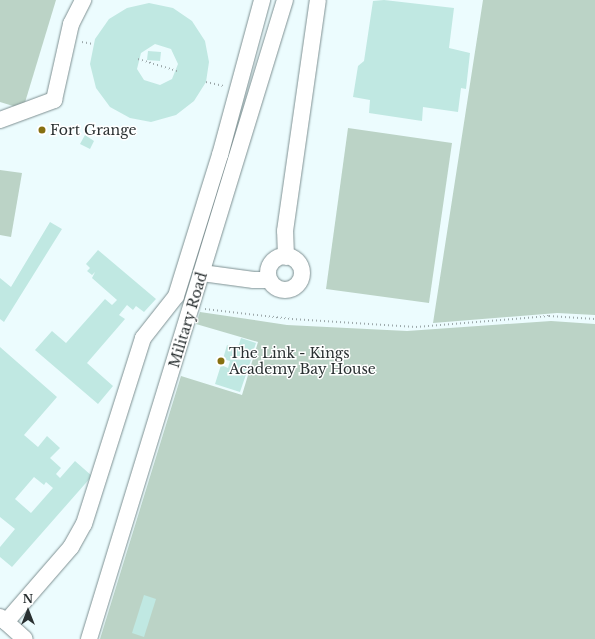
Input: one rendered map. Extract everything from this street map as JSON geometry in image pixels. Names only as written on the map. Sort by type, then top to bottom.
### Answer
[{"type":"street","points":[[0,120],[48,103],[55,98],[71,24],[83,0]]},
{"type":"street","points":[[25,639],[3,619],[71,547],[84,524],[144,338],[176,296],[216,170],[232,104],[262,0]]},
{"type":"street","name":"Military Road","points":[[89,639],[285,0]]},
{"type":"street","points":[[286,257],[285,231],[318,0]]},
{"type":"street","points":[[202,273],[254,280],[269,280],[282,290],[292,289],[300,281],[300,265],[286,257]]},
{"type":"street","points":[[269,280],[271,263],[286,257]]},
{"type":"path","points":[[82,42],[93,44]]},
{"type":"path","points":[[138,59],[177,71]]},
{"type":"path","points":[[206,82],[231,87]]},
{"type":"path","points":[[192,306],[223,312],[292,319],[416,327],[549,316],[595,319]]},
{"type":"green space","points":[[0,0],[56,0],[23,109],[0,102]]},
{"type":"green space","points":[[483,0],[595,0],[595,315],[557,313],[433,323]]},
{"type":"green space","points":[[348,128],[452,143],[429,303],[326,289]]},
{"type":"green space","points":[[0,170],[22,173],[11,237],[0,235]]},
{"type":"green space","points":[[200,312],[287,325],[407,331],[551,321],[595,324],[595,639],[100,639],[181,376],[242,395],[258,342],[196,324]]},
{"type":"building","points":[[384,0],[454,8],[449,48],[470,53],[466,89],[461,88],[458,112],[423,107],[422,121],[369,113],[370,100],[353,97],[358,66],[364,61],[373,1]]},
{"type":"building","points":[[149,3],[173,8],[192,21],[205,41],[209,62],[206,82],[194,101],[176,115],[151,122],[130,118],[110,107],[96,88],[90,64],[95,39],[109,19],[127,8]],"holes":[[[155,44],[171,49],[178,64],[172,79],[160,85],[144,80],[137,69],[141,53]]]},
{"type":"building","points":[[148,51],[161,52],[160,61],[147,60]]},
{"type":"building","points":[[85,135],[94,141],[90,149],[80,144]]},
{"type":"building","points":[[50,222],[62,229],[4,322],[0,319],[0,278],[11,287]]},
{"type":"building","points":[[98,250],[156,299],[144,312],[136,306],[133,310],[127,305],[119,315],[125,319],[87,363],[113,386],[98,404],[35,350],[52,331],[66,343],[105,299],[112,305],[117,300],[92,278],[95,272],[92,275],[87,271],[90,268],[86,264]]},
{"type":"building","points":[[241,338],[256,343],[253,352],[238,347]]},
{"type":"building","points":[[227,345],[253,354],[240,392],[215,384],[221,365],[228,368],[230,361],[223,359]]},
{"type":"building","points":[[0,347],[57,397],[24,435],[38,447],[47,436],[60,448],[50,458],[61,468],[56,474],[60,478],[75,461],[92,476],[12,567],[0,557],[0,547],[15,529],[0,517]],"holes":[[[34,477],[44,485],[46,482],[53,488],[31,513],[15,499]]]},
{"type":"building","points":[[144,595],[156,599],[144,637],[132,633]]},
{"type":"place","name":"Fort Grange","points":[[42,130]]},
{"type":"place","name":"The Link - Kings Academy Bay House","points":[[221,361]]}]
